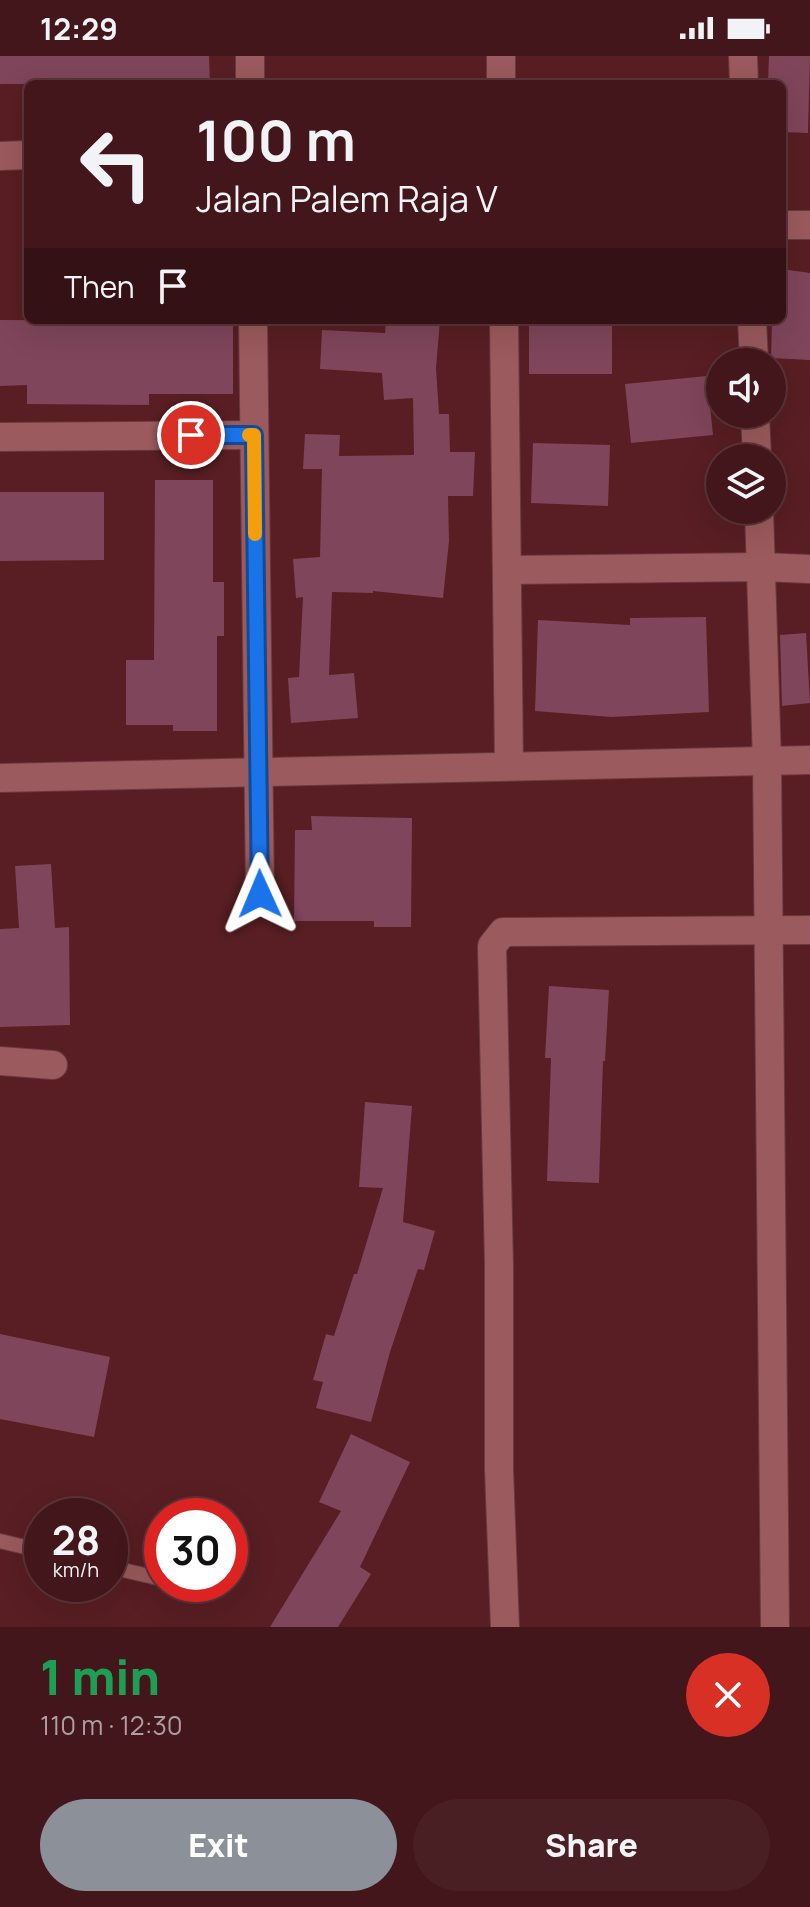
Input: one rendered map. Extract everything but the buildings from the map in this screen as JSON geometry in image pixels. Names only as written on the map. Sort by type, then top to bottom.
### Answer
[{"type":"street","points":[[250,56],[250,80]]},
{"type":"street","points":[[501,56],[501,80]]},
{"type":"street","points":[[743,56],[744,80]]},
{"type":"street","points":[[0,156],[24,155]]},
{"type":"street","points":[[786,225],[810,225]]},
{"type":"street","points":[[253,324],[260,894]]},
{"type":"street","points":[[504,324],[509,766]]},
{"type":"street","points":[[752,324],[753,348]]},
{"type":"street","points":[[0,437],[254,435]]},
{"type":"street","points":[[759,524],[767,761],[775,1627]]},
{"type":"street","points":[[507,570],[810,569]]},
{"type":"street","points":[[0,778],[810,760]]},
{"type":"street","points":[[505,1627],[499,1470],[499,1266],[492,946],[503,932],[810,930]]},
{"type":"street","points":[[0,1061],[53,1065]]},
{"type":"lane","points":[[0,1541],[24,1547]]},
{"type":"slow traffic","points":[[249,435],[254,435],[255,534]]},
{"type":"route","points":[[191,435],[254,435],[260,894]]}]
